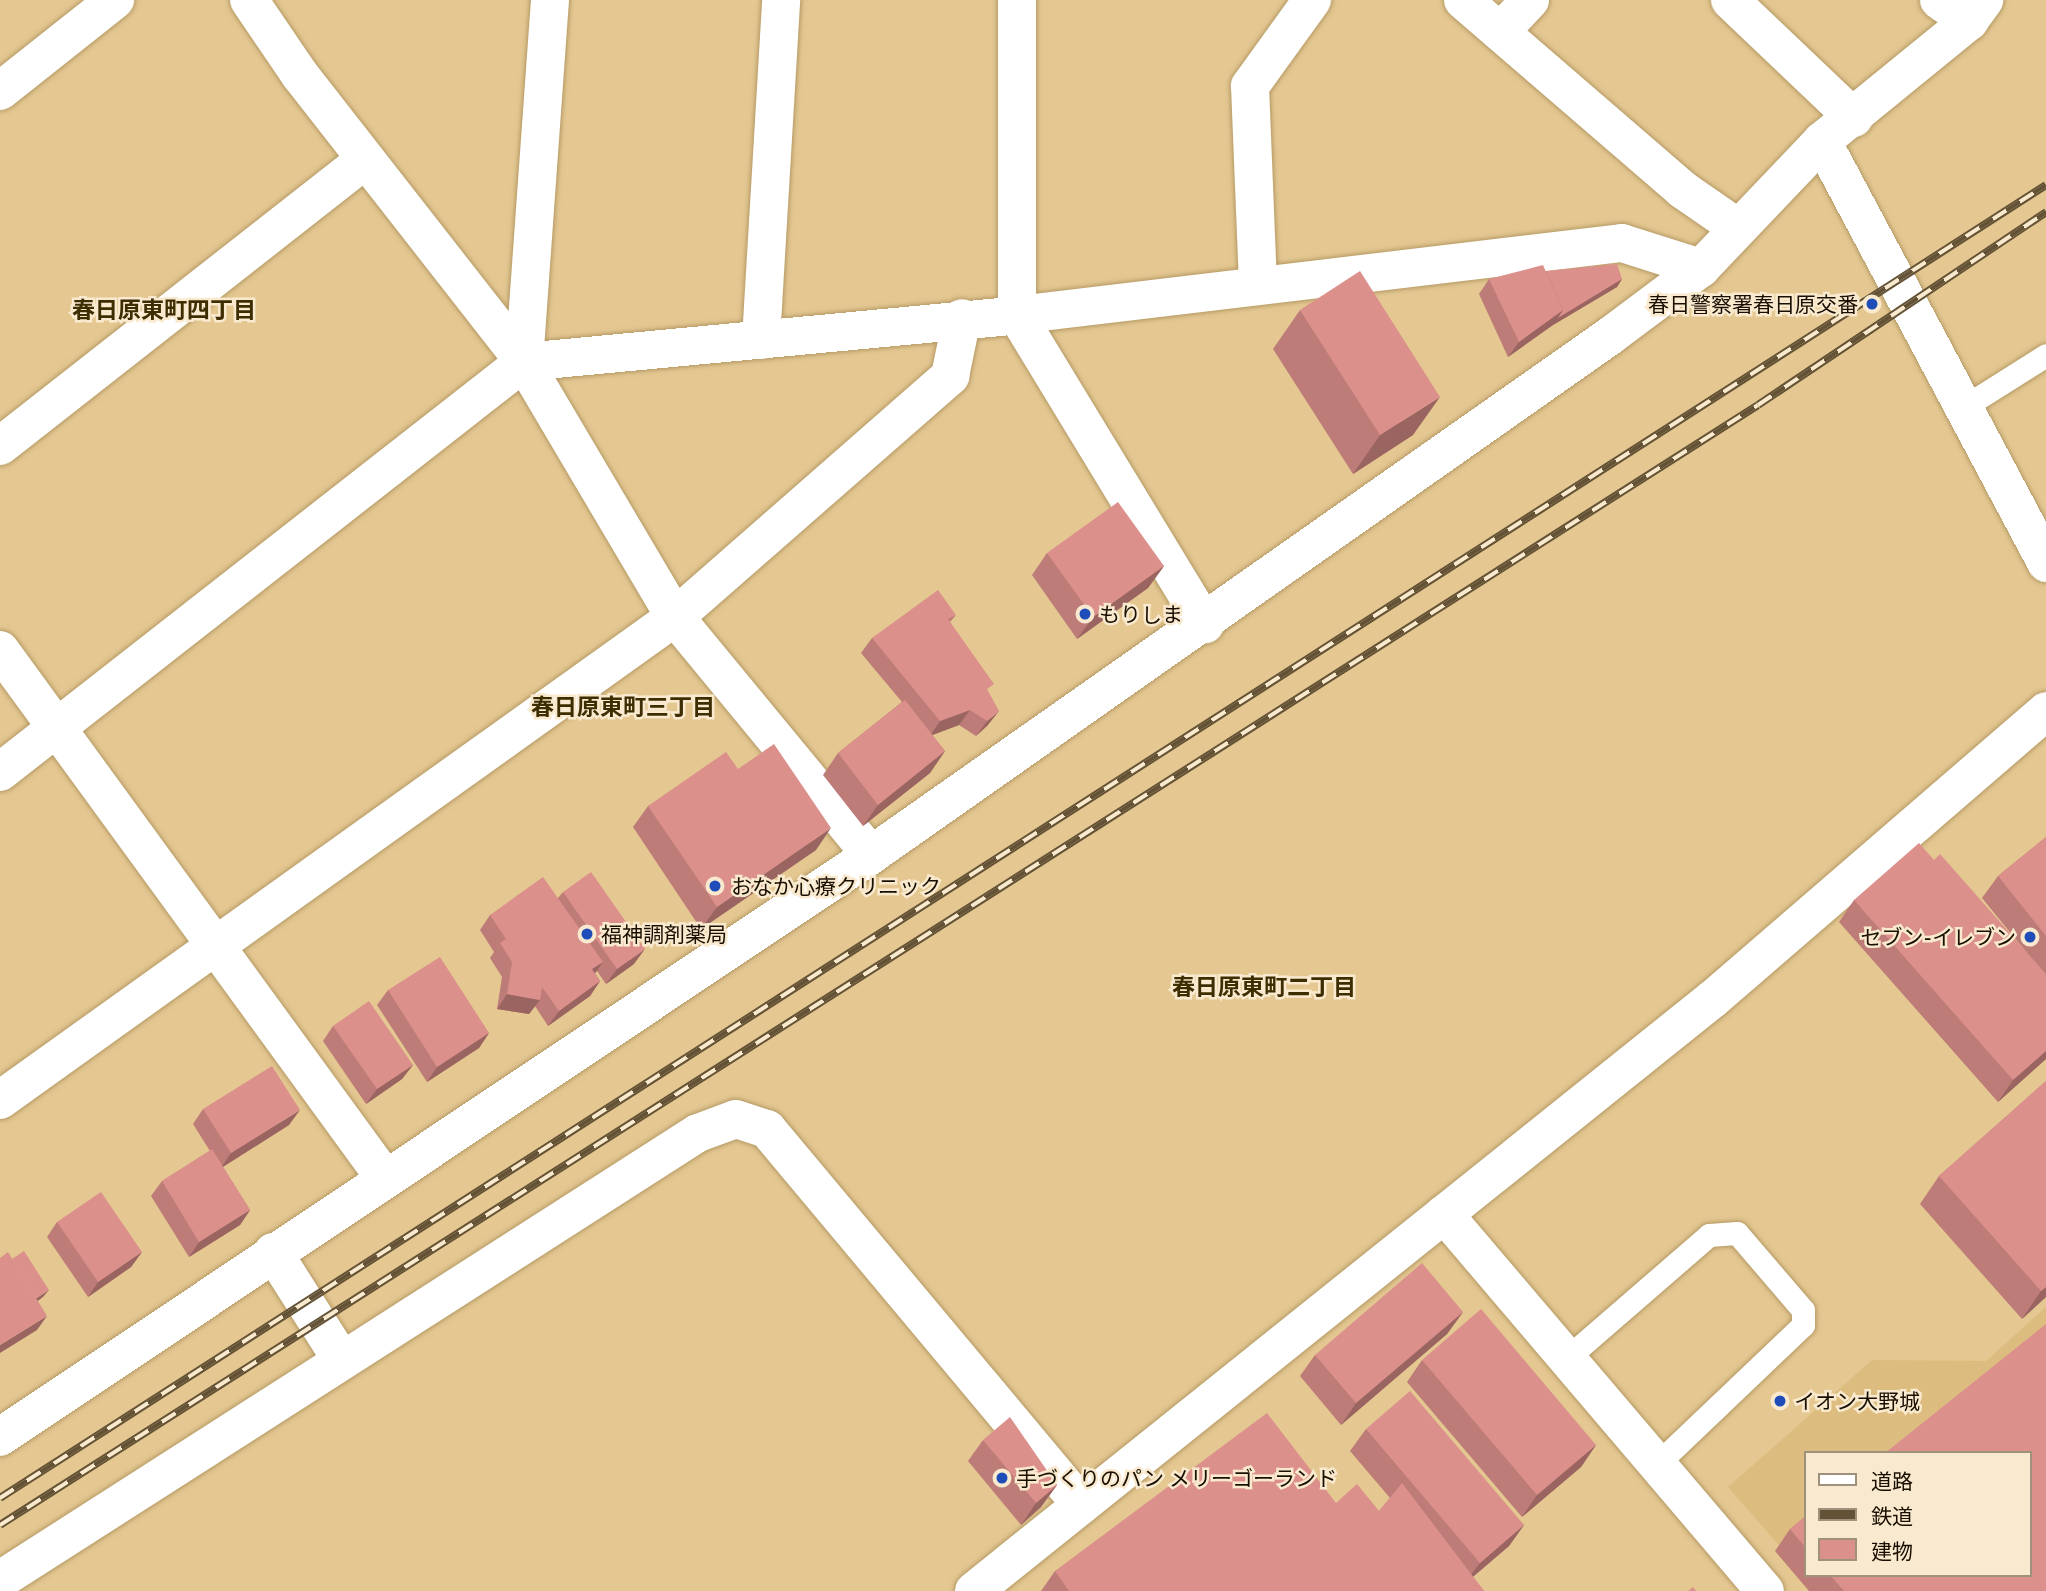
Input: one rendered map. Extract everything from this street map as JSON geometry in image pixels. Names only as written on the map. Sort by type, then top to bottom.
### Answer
[{"type":"street","points":[[0,91],[115,0]]},
{"type":"street","points":[[249,0],[365,160],[524,362],[676,617],[872,855]]},
{"type":"street","points":[[524,362],[550,0]]},
{"type":"street","points":[[761,340],[781,0]]},
{"type":"street","points":[[1258,285],[1250,86],[1312,0]]},
{"type":"street","points":[[1463,0],[1683,190],[1738,228]]},
{"type":"street","points":[[1500,32],[1530,0]]},
{"type":"street","points":[[1730,0],[1854,118]]},
{"type":"street","points":[[1011,1],[1017,315],[1205,624]]},
{"type":"street","points":[[0,1437],[384,1177],[872,855],[1205,624],[1702,268],[1822,141],[1854,118],[1964,7]]},
{"type":"street","points":[[1822,141],[1967,405],[2046,563]]},
{"type":"street","points":[[0,446],[365,160]]},
{"type":"street","points":[[0,772],[524,362],[961,318],[1017,315],[1622,243],[1702,268]]},
{"type":"street","points":[[0,1100],[676,617],[950,376],[961,318]]},
{"type":"street","points":[[0,650],[384,1177]]},
{"type":"street","points":[[991,1585],[1081,1505],[1714,998],[2046,711]]},
{"type":"street","points":[[0,1580],[341,1359],[698,1133],[736,1119],[767,1129],[1081,1505]]},
{"type":"street","points":[[1444,1214],[1765,1591]]},
{"type":"street","points":[[273,1252],[341,1359]]},
{"type":"lane","points":[[1967,405],[2046,355]]},
{"type":"lane","points":[[1567,1359],[1709,1235],[1737,1233],[1754,1252],[1803,1310],[1803,1325],[1657,1464]]},
{"type":"shaded area","points":[[2046,1307],[2046,1591],[1819,1591],[1807,1577],[2032,1577],[2032,1451],[1804,1451],[1804,1574],[1728,1487],[1872,1360],[1986,1361]]},
{"type":"building","points":[[1617,264],[1622,279],[1558,318],[1563,310],[1546,271]]},
{"type":"building","points":[[1543,265],[1563,310],[1519,342],[1489,279]]},
{"type":"building","points":[[1360,271],[1440,397],[1380,435],[1300,310]]},
{"type":"building","points":[[1118,502],[1164,566],[1093,617],[1047,553]]},
{"type":"building","points":[[938,590],[956,615],[948,619],[994,684],[987,689],[999,711],[987,721],[970,710],[940,721],[872,638]]},
{"type":"building","points":[[905,700],[945,751],[878,805],[838,753]]},
{"type":"building","points":[[774,744],[831,828],[717,907],[648,806],[726,752],[738,769]]},
{"type":"building","points":[[2046,837],[2046,936],[1998,876]]},
{"type":"building","points":[[1919,843],[1934,860],[1940,854],[2046,974],[2046,1051],[2013,1080],[1854,900]]},
{"type":"building","points":[[591,872],[645,949],[617,969],[563,892]]},
{"type":"building","points":[[543,877],[603,962],[592,969],[600,981],[559,1011],[542,987],[540,1000],[507,994],[512,962],[500,943],[506,939],[490,915]]},
{"type":"building","points":[[440,957],[489,1033],[437,1067],[388,990]]},
{"type":"building","points":[[369,1001],[413,1065],[377,1089],[333,1026]]},
{"type":"building","points":[[272,1066],[300,1110],[231,1153],[203,1109]]},
{"type":"building","points":[[2046,1081],[2046,1287],[2041,1291],[1939,1176]]},
{"type":"building","points":[[212,1149],[250,1210],[199,1242],[162,1181]]},
{"type":"building","points":[[101,1192],[142,1252],[98,1282],[57,1222]]},
{"type":"building","points":[[24,1251],[49,1290],[36,1298],[12,1259]]},
{"type":"building","points":[[8,1252],[47,1316],[0,1345],[0,1258]]},
{"type":"building","points":[[1422,1263],[1463,1312],[1356,1403],[1315,1355]]},
{"type":"building","points":[[1481,1309],[1596,1445],[1537,1495],[1422,1360]]},
{"type":"building","points":[[2046,1324],[2046,1591],[1844,1591],[1832,1577],[2032,1577],[2032,1451],[1887,1451]]},
{"type":"building","points":[[1410,1391],[1524,1525],[1480,1563],[1366,1429]]},
{"type":"building","points":[[1267,1413],[1336,1503],[1357,1484],[1379,1511],[1402,1483],[1484,1591],[1069,1591],[1055,1571]]},
{"type":"building","points":[[1010,1417],[1057,1485],[1036,1503],[983,1440]]},
{"type":"building","points":[[1804,1518],[1804,1546],[1790,1529]]},
{"type":"railway","points":[[0,1498],[2046,185]]},
{"type":"railway","points":[[0,1525],[1758,405],[2046,212]]},
{"type":"place","name":"春日警察署春日原交番","points":[[1872,304]]},
{"type":"place","name":"もりしま","points":[[1085,614]]},
{"type":"place","name":"おなか心療クリニック","points":[[715,886]]},
{"type":"place","name":"福神調剤薬局","points":[[587,934]]},
{"type":"place","name":"セブン-イレブン","points":[[2030,937]]},
{"type":"place","name":"イオン大野城","points":[[1780,1401]]},
{"type":"place","name":"手づくりのパン メリーゴーランド","points":[[1002,1478]]},
{"type":"district","name":"春日原東町四丁目","points":[[164,309]]},
{"type":"district","name":"春日原東町三丁目","points":[[623,706]]},
{"type":"district","name":"春日原東町二丁目","points":[[1264,986]]}]
